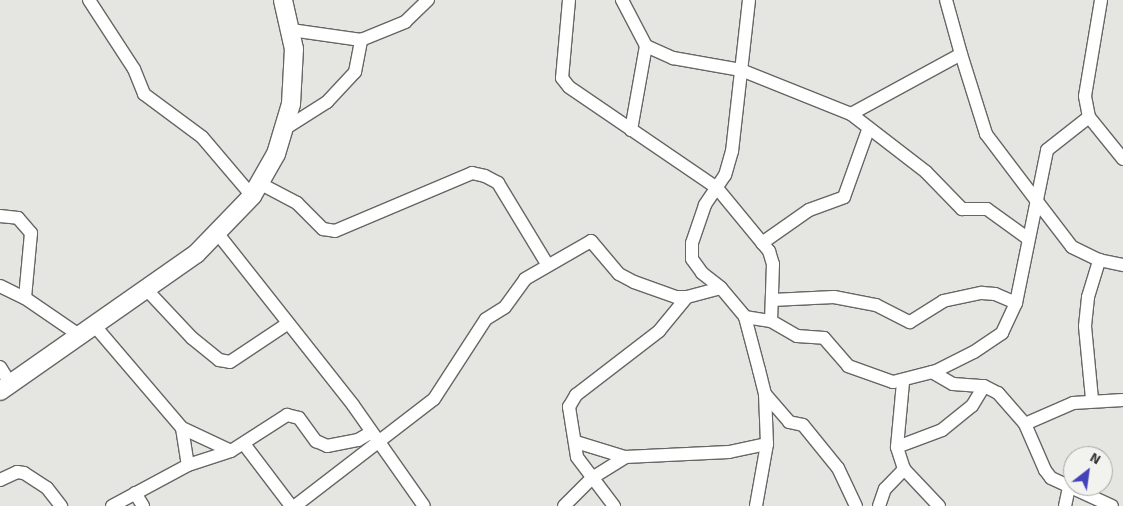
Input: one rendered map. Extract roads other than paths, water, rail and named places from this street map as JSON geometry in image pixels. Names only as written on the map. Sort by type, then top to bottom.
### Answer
[{"type":"main road","points":[[5,387],[146,289],[218,234],[256,190],[286,128],[294,87],[291,30],[283,0]]},
{"type":"street","points":[[89,0],[134,69],[144,94],[202,137],[256,190],[297,203],[323,229],[335,231],[472,173],[485,176],[498,183],[547,264]]},
{"type":"street","points":[[291,30],[361,40],[404,22],[428,0]]},
{"type":"street","points":[[569,0],[562,78],[568,87],[717,188],[762,243],[773,264],[771,321]]},
{"type":"street","points":[[622,0],[646,46],[631,130]]},
{"type":"street","points":[[749,0],[732,151],[725,175],[697,224],[692,259],[702,273],[721,288],[745,317],[765,394],[767,444],[756,506]]},
{"type":"street","points":[[946,0],[960,54],[986,134],[1072,247],[1099,260],[1123,265]]},
{"type":"street","points":[[1101,0],[1084,96],[1089,117],[1123,159]]},
{"type":"street","points":[[286,128],[327,102],[355,72],[361,40]]},
{"type":"street","points":[[646,46],[673,58],[741,70],[851,114],[868,130],[926,172],[962,209],[987,209],[1027,238]]},
{"type":"street","points":[[851,114],[960,54]]},
{"type":"street","points":[[745,317],[771,321],[797,336],[824,338],[848,366],[884,381],[903,382],[932,372],[974,352],[1002,333],[1016,303],[1027,238],[1047,150],[1089,117]]},
{"type":"street","points":[[762,243],[809,210],[844,197],[868,130]]},
{"type":"street","points":[[0,216],[18,218],[31,233],[25,298]]},
{"type":"street","points":[[218,234],[287,324],[353,405],[424,506]]},
{"type":"street","points":[[244,444],[292,506],[374,436],[434,399],[486,319],[505,308],[525,279],[547,264],[591,241],[619,274],[676,297],[687,297],[721,288]]},
{"type":"street","points":[[1092,399],[1085,326],[1088,296],[1099,260]]},
{"type":"street","points":[[0,286],[25,298],[78,335]]},
{"type":"street","points":[[146,289],[185,332],[219,360],[230,362],[287,324]]},
{"type":"street","points":[[772,300],[834,297],[876,305],[910,322],[943,301],[982,293],[995,294],[1016,303]]},
{"type":"street","points":[[614,506],[577,457],[576,442],[568,407],[576,395],[659,331],[687,297]]},
{"type":"street","points":[[94,325],[182,428],[231,451]]},
{"type":"street","points":[[0,367],[5,387]]},
{"type":"street","points":[[932,372],[953,384],[984,386],[1002,397],[1026,424],[1044,470],[1063,483]]},
{"type":"street","points":[[903,382],[897,446],[904,469],[938,506]]},
{"type":"street","points":[[897,446],[942,430],[972,406],[984,386]]},
{"type":"street","points":[[765,394],[789,422],[803,425],[833,461],[856,506]]},
{"type":"street","points":[[1026,424],[1057,408],[1092,399],[1123,400]]},
{"type":"street","points":[[112,506],[188,465],[231,451],[287,415],[293,414],[316,441],[327,446],[374,436]]},
{"type":"street","points":[[182,428],[188,465]]},
{"type":"street","points":[[576,442],[625,457],[729,452],[767,444]]},
{"type":"street","points":[[564,506],[592,478],[625,457]]},
{"type":"street","points":[[879,506],[885,489],[904,469]]},
{"type":"street","points":[[0,480],[17,472],[24,473],[47,488],[61,506]]},
{"type":"street","points":[[136,493],[143,506]]},
{"type":"street","points":[[1089,496],[1112,506]]}]
